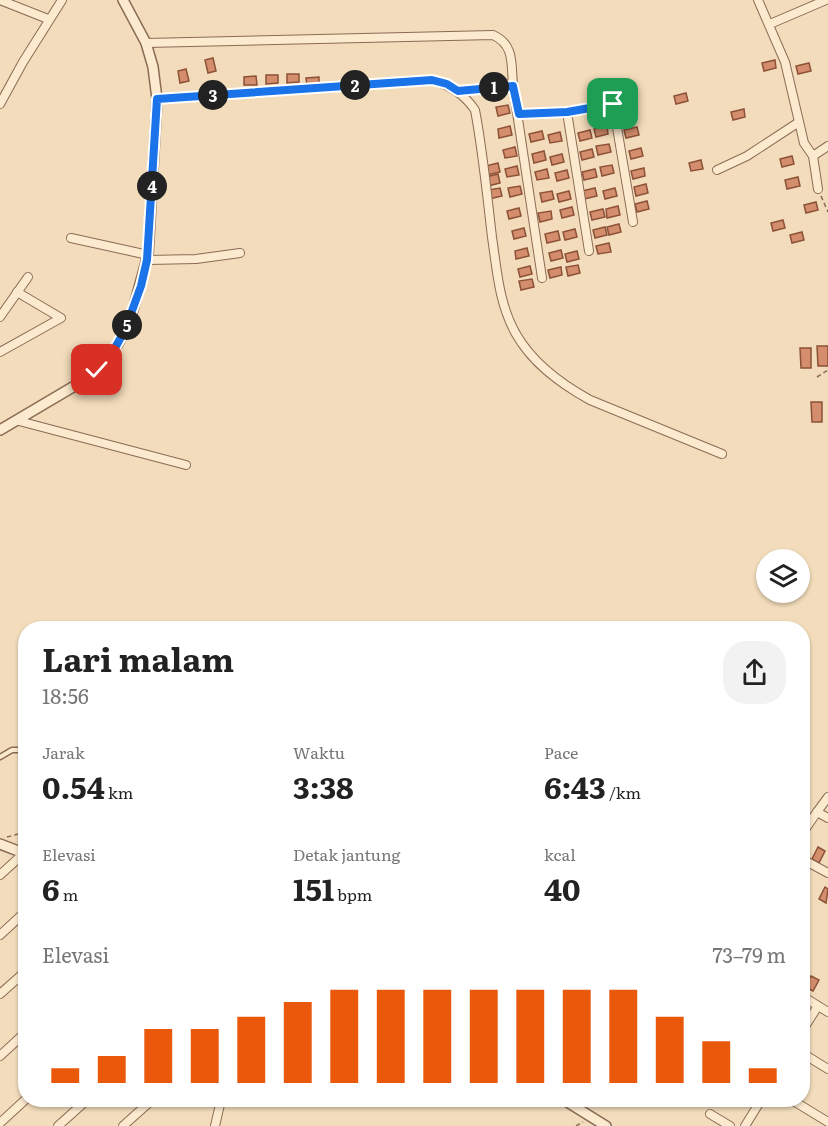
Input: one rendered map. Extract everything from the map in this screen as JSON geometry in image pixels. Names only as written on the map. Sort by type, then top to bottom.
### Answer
[{"type":"street","points":[[0,0],[48,19]]},
{"type":"street","points":[[0,104],[48,19],[62,0]]},
{"type":"street","points":[[0,430],[19,421],[83,381],[111,355],[131,317],[148,258],[157,99],[153,67],[146,43],[123,0]]},
{"type":"street","points":[[758,0],[784,62],[804,143],[813,156],[818,189]]},
{"type":"street","points":[[770,24],[826,0]]},
{"type":"street","points":[[146,43],[493,35],[506,43],[510,50],[513,86],[542,278]]},
{"type":"street","points":[[157,99],[432,80],[447,84],[458,91],[475,110],[500,296],[509,320],[531,356],[550,374],[590,400],[722,454]]},
{"type":"street","points":[[458,91],[513,86]]},
{"type":"street","points":[[519,114],[567,112],[613,104],[633,222]]},
{"type":"street","points":[[567,112],[589,251]]},
{"type":"street","points":[[717,170],[747,156],[800,122]]},
{"type":"street","points":[[813,156],[828,146]]},
{"type":"street","points":[[71,237],[148,258],[196,259],[240,253]]},
{"type":"street","points":[[0,317],[28,277]]},
{"type":"street","points":[[0,352],[61,318],[17,292]]},
{"type":"street","points":[[19,421],[186,465]]},
{"type":"street","points":[[810,821],[828,797]]},
{"type":"street","points":[[816,812],[828,818]]},
{"type":"street","points":[[0,843],[18,851]]},
{"type":"street","points":[[0,875],[18,860]]},
{"type":"street","points":[[810,863],[828,873]]},
{"type":"street","points":[[0,935],[18,918]]},
{"type":"street","points":[[0,994],[18,978]]},
{"type":"street","points":[[810,1001],[828,1012]]},
{"type":"street","points":[[810,1018],[818,1006]]},
{"type":"street","points":[[0,1056],[18,1039]]},
{"type":"street","points":[[810,1058],[828,1069]]},
{"type":"street","points":[[0,1123],[18,1106]]},
{"type":"street","points":[[58,1126],[79,1107]]},
{"type":"street","points":[[123,1126],[144,1107]]},
{"type":"street","points":[[215,1126],[219,1107]]},
{"type":"street","points":[[575,1107],[606,1126]]},
{"type":"street","points":[[745,1126],[757,1107]]},
{"type":"street","points":[[803,1107],[828,1122]]},
{"type":"street","points":[[710,1114],[730,1126]]},
{"type":"lane","points":[[0,757],[12,750],[18,750]]},
{"type":"path","points":[[818,189],[828,212]]},
{"type":"path","points":[[817,376],[828,370]]},
{"type":"path","points":[[0,838],[18,834]]},
{"type":"building","points":[[213,58],[216,71],[208,73],[205,60]]},
{"type":"building","points":[[775,60],[776,68],[764,71],[762,63]]},
{"type":"building","points":[[809,63],[811,71],[798,74],[796,66]]},
{"type":"building","points":[[186,69],[189,81],[180,83],[178,71]]},
{"type":"building","points":[[287,74],[299,74],[299,82],[287,83]]},
{"type":"building","points":[[266,75],[278,75],[278,83],[266,84]]},
{"type":"building","points":[[256,76],[257,85],[244,85],[244,77]]},
{"type":"building","points":[[319,77],[319,86],[307,86],[306,78]]},
{"type":"building","points":[[686,93],[688,101],[676,104],[674,96]]},
{"type":"building","points":[[508,105],[510,113],[498,116],[496,107]]},
{"type":"building","points":[[635,109],[637,118],[625,121],[623,112]]},
{"type":"building","points":[[744,109],[745,117],[733,120],[731,112]]},
{"type":"building","points":[[510,126],[512,135],[499,138],[498,129]]},
{"type":"building","points":[[607,126],[608,134],[596,137],[594,129]]},
{"type":"building","points":[[637,127],[639,135],[626,138],[624,130]]},
{"type":"building","points":[[590,130],[592,138],[580,141],[578,133]]},
{"type":"building","points":[[542,131],[544,139],[531,142],[529,134]]},
{"type":"building","points":[[560,132],[562,141],[550,143],[548,135]]},
{"type":"building","points":[[609,144],[611,152],[598,155],[596,146]]},
{"type":"building","points":[[515,147],[517,156],[505,158],[503,150]]},
{"type":"building","points":[[641,148],[643,156],[631,159],[629,151]]},
{"type":"building","points":[[592,149],[594,157],[582,160],[580,152]]},
{"type":"building","points":[[544,151],[546,160],[534,163],[532,154]]},
{"type":"building","points":[[562,154],[564,162],[552,165],[550,157]]},
{"type":"building","points":[[792,156],[794,164],[782,167],[780,159]]},
{"type":"building","points":[[701,160],[703,169],[691,171],[689,163]]},
{"type":"building","points":[[498,163],[500,172],[487,175],[486,166]]},
{"type":"building","points":[[612,165],[614,173],[602,176],[600,167]]},
{"type":"building","points":[[517,166],[519,175],[507,177],[505,169]]},
{"type":"building","points":[[644,168],[645,176],[633,179],[631,171]]},
{"type":"building","points":[[547,169],[549,178],[537,180],[535,172]]},
{"type":"building","points":[[595,169],[597,177],[584,180],[582,172]]},
{"type":"building","points":[[567,170],[569,178],[557,181],[555,173]]},
{"type":"building","points":[[498,174],[500,183],[488,186],[486,177]]},
{"type":"building","points":[[798,177],[800,186],[787,189],[785,180]]},
{"type":"building","points":[[646,184],[648,193],[636,196],[634,187]]},
{"type":"building","points":[[520,186],[522,194],[510,197],[508,188]]},
{"type":"building","points":[[500,188],[502,196],[489,199],[488,190]]},
{"type":"building","points":[[595,188],[597,196],[584,199],[582,191]]},
{"type":"building","points":[[615,188],[617,196],[605,199],[603,191]]},
{"type":"building","points":[[552,191],[554,199],[542,202],[540,193]]},
{"type":"building","points":[[569,191],[571,199],[559,202],[557,194]]},
{"type":"building","points":[[647,201],[649,209],[637,212],[635,204]]},
{"type":"building","points":[[816,202],[818,210],[806,213],[804,205]]},
{"type":"building","points":[[618,206],[620,215],[607,218],[606,209]]},
{"type":"building","points":[[572,207],[574,215],[562,218],[560,210]]},
{"type":"building","points":[[519,208],[521,216],[509,219],[507,211]]},
{"type":"building","points":[[603,209],[605,217],[592,220],[590,212]]},
{"type":"building","points":[[551,211],[552,219],[540,222],[538,213]]},
{"type":"building","points":[[783,220],[785,228],[773,231],[771,223]]},
{"type":"building","points":[[619,224],[621,232],[609,235],[607,227]]},
{"type":"building","points":[[605,227],[607,235],[595,238],[593,230]]},
{"type":"building","points":[[524,228],[526,236],[514,239],[512,231]]},
{"type":"building","points":[[575,229],[577,237],[565,240],[563,232]]},
{"type":"building","points":[[558,231],[560,240],[547,243],[545,234]]},
{"type":"building","points":[[802,232],[804,240],[792,243],[790,235]]},
{"type":"building","points":[[609,243],[611,252],[598,254],[596,246]]},
{"type":"building","points":[[527,248],[529,256],[516,259],[515,251]]},
{"type":"building","points":[[561,250],[563,258],[551,261],[549,253]]},
{"type":"building","points":[[577,251],[579,259],[567,262],[565,254]]},
{"type":"building","points":[[578,265],[580,273],[568,276],[566,267]]},
{"type":"building","points":[[530,266],[532,274],[520,277],[518,269]]},
{"type":"building","points":[[561,267],[562,275],[550,278],[548,270]]},
{"type":"building","points":[[532,279],[534,287],[521,290],[519,281]]},
{"type":"building","points":[[817,346],[828,346],[828,366],[818,366]]},
{"type":"building","points":[[800,348],[811,348],[811,368],[801,368]]},
{"type":"building","points":[[811,402],[822,402],[822,422],[812,422]]},
{"type":"building","points":[[818,847],[825,851],[819,863],[812,859]]},
{"type":"building","points":[[825,887],[828,889],[826,903],[819,899]]},
{"type":"building","points":[[811,976],[819,980],[813,991],[810,990]]},
{"type":"route","points":[[97,370],[111,355],[131,317],[147,260],[157,99],[432,80],[447,84],[458,91],[513,86],[519,114],[567,112],[613,104]]}]
